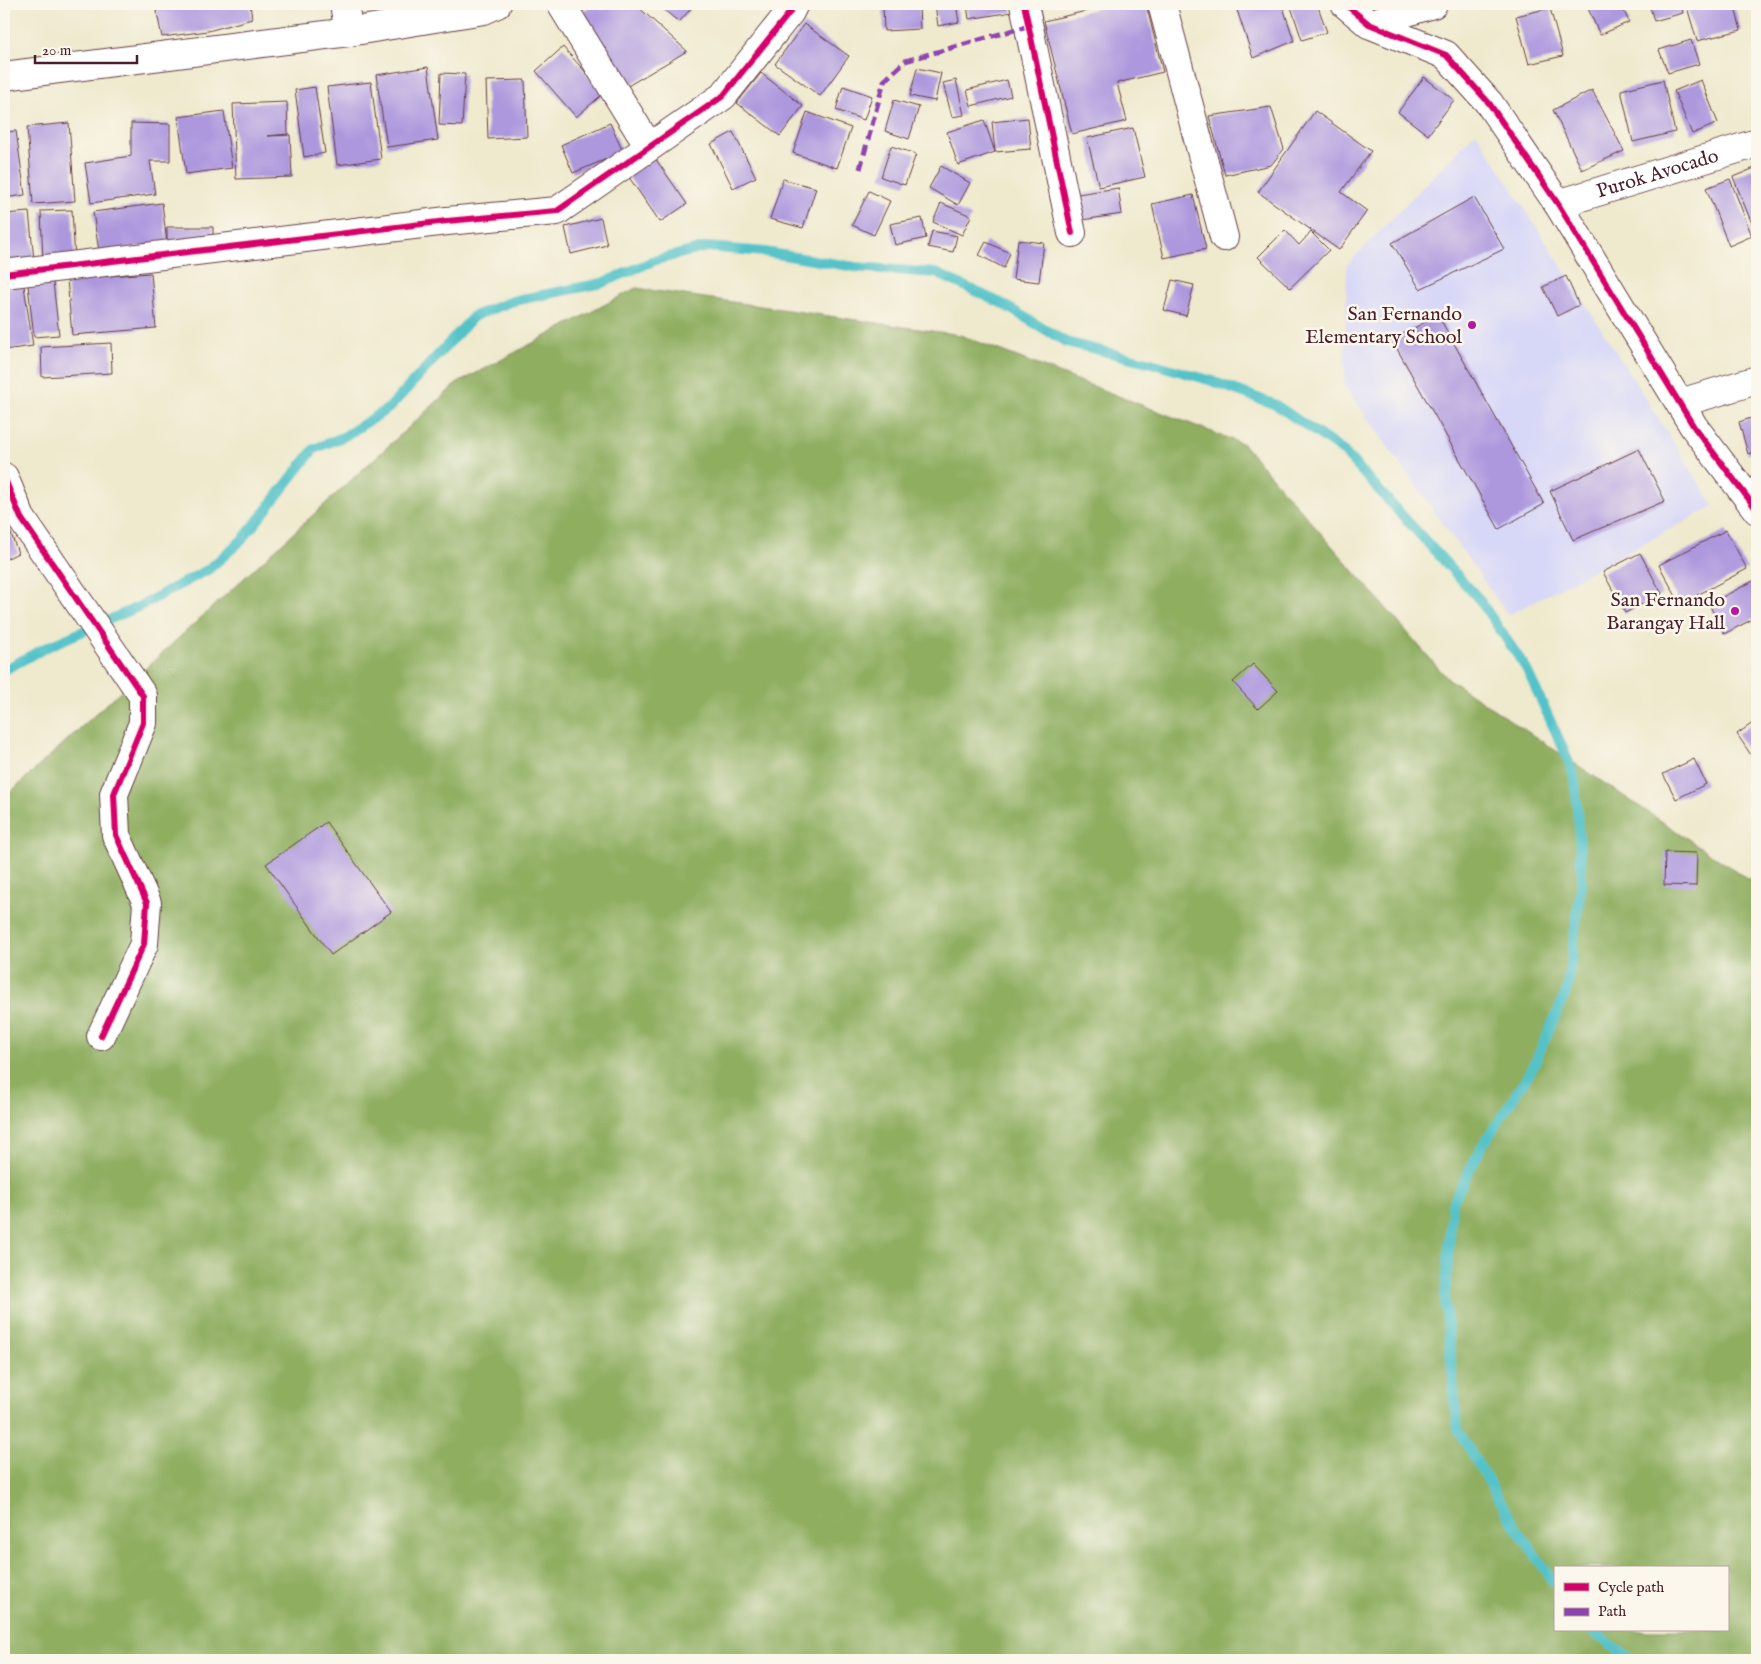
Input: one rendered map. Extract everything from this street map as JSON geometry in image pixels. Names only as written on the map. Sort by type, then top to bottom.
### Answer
[{"type":"street","points":[[344,4],[349,32]]},
{"type":"street","points":[[4,76],[349,32],[484,10],[498,4]]},
{"type":"street","points":[[561,4],[648,147]]},
{"type":"street","points":[[4,274],[447,221],[557,211],[723,96],[790,12],[794,4]]},
{"type":"street","points":[[1024,4],[1072,233]]},
{"type":"street","points":[[1162,4],[1224,237]]},
{"type":"street","points":[[1345,4],[1369,24],[1446,55],[1490,103],[1558,204],[1694,427],[1757,510]]},
{"type":"street","points":[[1369,24],[1433,4]]},
{"type":"street","name":"Purok Avocado","points":[[1558,204],[1757,143]]},
{"type":"street","points":[[1680,404],[1757,380]]},
{"type":"street","points":[[4,477],[21,518],[143,696],[143,723],[114,794],[116,835],[147,903],[144,944],[101,1036]]},
{"type":"shaded area","name":"San Fernando Elementary School","points":[[1476,132],[1714,506],[1508,615],[1344,385],[1347,265]]},
{"type":"green space","points":[[636,288],[960,335],[1243,444],[1447,678],[1748,879],[1757,877],[1757,1660],[4,1660],[4,798],[456,384]]},
{"type":"building","points":[[155,4],[250,4],[252,19],[208,31],[162,37]]},
{"type":"building","points":[[378,4],[419,4],[419,5],[380,11]]},
{"type":"building","points":[[595,4],[635,4],[687,51],[626,87],[581,12]]},
{"type":"building","points":[[657,4],[695,4],[679,22]]},
{"type":"building","points":[[883,4],[919,4],[920,29],[884,31]]},
{"type":"building","points":[[935,4],[956,4],[959,22],[938,26]]},
{"type":"building","points":[[967,4],[1011,4],[1012,12],[969,19]]},
{"type":"building","points":[[1098,4],[1146,4],[1163,72],[1117,83],[1127,121],[1072,134],[1044,21],[1099,8]]},
{"type":"building","points":[[1244,4],[1282,4],[1294,41],[1253,58],[1236,7]]},
{"type":"building","points":[[1290,4],[1317,4],[1327,32],[1302,40]]},
{"type":"building","points":[[1586,4],[1621,4],[1629,22],[1600,35]]},
{"type":"building","points":[[1649,4],[1681,4],[1683,13],[1654,21]]},
{"type":"building","points":[[1698,4],[1734,4],[1741,30],[1697,41],[1687,7]]},
{"type":"building","points":[[1550,8],[1563,56],[1529,64],[1516,16]]},
{"type":"building","points":[[804,24],[849,56],[820,96],[775,64]]},
{"type":"building","points":[[1691,40],[1699,64],[1668,73],[1659,50]]},
{"type":"building","points":[[563,47],[604,93],[576,117],[536,71]]},
{"type":"building","points":[[428,67],[438,140],[387,147],[376,75]]},
{"type":"building","points":[[917,68],[941,73],[935,101],[910,96]]},
{"type":"building","points":[[441,73],[465,74],[462,126],[439,125]]},
{"type":"building","points":[[761,73],[803,106],[780,136],[737,103]]},
{"type":"building","points":[[1424,77],[1454,100],[1428,135],[1398,112]]},
{"type":"building","points":[[525,80],[527,137],[488,139],[486,81]]},
{"type":"building","points":[[956,80],[964,115],[952,117],[943,83]]},
{"type":"building","points":[[1007,80],[1011,96],[971,106],[967,90]]},
{"type":"building","points":[[1663,80],[1675,132],[1633,142],[1621,90]]},
{"type":"building","points":[[1701,80],[1718,123],[1692,134],[1674,91]]},
{"type":"building","points":[[371,82],[381,159],[337,165],[327,87]]},
{"type":"building","points":[[843,86],[872,96],[864,120],[836,110]]},
{"type":"building","points":[[315,87],[325,153],[304,157],[295,90]]},
{"type":"building","points":[[1592,90],[1624,151],[1582,170],[1553,110]]},
{"type":"building","points":[[894,100],[919,107],[909,139],[885,131]]},
{"type":"building","points":[[287,102],[288,134],[267,136],[290,135],[292,177],[236,179],[233,104]]},
{"type":"building","points":[[1271,107],[1284,149],[1271,165],[1225,175],[1209,116]]},
{"type":"building","points":[[224,111],[232,168],[186,174],[178,117]]},
{"type":"building","points":[[1315,111],[1371,151],[1341,192],[1367,211],[1339,250],[1258,192]]},
{"type":"building","points":[[807,112],[851,128],[837,168],[793,153]]},
{"type":"building","points":[[1028,118],[1031,149],[995,152],[992,122]]},
{"type":"building","points":[[984,120],[995,152],[958,165],[947,132]]},
{"type":"building","points":[[69,123],[75,201],[33,204],[27,127]]},
{"type":"building","points":[[131,123],[170,124],[170,161],[150,161],[155,194],[91,203],[85,163],[131,156]]},
{"type":"building","points":[[610,123],[623,152],[573,173],[561,145]]},
{"type":"building","points":[[1133,128],[1145,177],[1099,187],[1087,138]]},
{"type":"building","points":[[16,131],[25,195],[4,198],[4,132]]},
{"type":"building","points":[[733,132],[756,177],[733,188],[711,144]]},
{"type":"building","points":[[891,146],[916,154],[905,185],[881,177]]},
{"type":"building","points":[[655,158],[687,204],[660,222],[628,176]]},
{"type":"building","points":[[941,166],[970,183],[958,205],[929,188]]},
{"type":"building","points":[[1757,167],[1757,236],[1733,177]]},
{"type":"building","points":[[783,179],[816,188],[803,228],[770,219]]},
{"type":"building","points":[[1730,179],[1752,236],[1729,246],[1706,188]]},
{"type":"building","points":[[1118,188],[1122,214],[1082,220],[1078,194]]},
{"type":"building","points":[[869,191],[890,201],[874,235],[852,225]]},
{"type":"building","points":[[1193,195],[1206,249],[1164,258],[1152,204]]},
{"type":"building","points":[[1474,197],[1504,249],[1420,289],[1392,243]]},
{"type":"building","points":[[162,203],[167,243],[99,252],[93,212]]},
{"type":"building","points":[[941,203],[971,216],[962,235],[933,222]]},
{"type":"building","points":[[72,210],[75,261],[43,262],[41,211]]},
{"type":"building","points":[[29,212],[34,260],[4,262],[4,214]]},
{"type":"building","points":[[601,218],[607,245],[571,254],[565,227]]},
{"type":"building","points":[[922,218],[926,238],[895,245],[890,224]]},
{"type":"building","points":[[167,227],[213,227],[213,243],[167,243]]},
{"type":"building","points":[[1285,230],[1299,245],[1311,232],[1329,250],[1290,288],[1258,257]]},
{"type":"building","points":[[932,231],[957,236],[953,252],[928,247]]},
{"type":"building","points":[[1018,240],[1044,243],[1039,282],[1013,279]]},
{"type":"building","points":[[986,242],[1010,253],[1004,268],[979,255]]},
{"type":"building","points":[[151,273],[156,328],[72,335],[67,279]]},
{"type":"building","points":[[1566,276],[1579,305],[1557,316],[1543,287]]},
{"type":"building","points":[[1172,280],[1194,285],[1186,316],[1164,310]]},
{"type":"building","points":[[53,282],[59,335],[34,337],[28,285]]},
{"type":"building","points":[[24,286],[33,346],[4,350],[4,288]]},
{"type":"building","points":[[1438,315],[1544,504],[1499,529],[1392,340]]},
{"type":"building","points":[[111,343],[112,373],[42,377],[41,347]]},
{"type":"building","points":[[1757,416],[1757,451],[1748,454],[1739,422]]},
{"type":"building","points":[[1639,449],[1665,501],[1573,540],[1550,491]]},
{"type":"building","points":[[4,514],[18,553],[4,560]]},
{"type":"building","points":[[1726,530],[1747,569],[1680,604],[1659,565]]},
{"type":"building","points":[[1640,553],[1662,594],[1625,613],[1603,572]]},
{"type":"building","name":"San Fernando Barangay Hall","points":[[1757,579],[1757,617],[1724,634],[1709,604]]},
{"type":"building","points":[[1253,664],[1278,691],[1258,709],[1233,682]]},
{"type":"building","points":[[1757,720],[1757,764],[1737,734]]},
{"type":"building","points":[[1694,759],[1706,784],[1676,799],[1663,774]]},
{"type":"building","points":[[326,822],[391,912],[331,955],[266,864]]},
{"type":"building","points":[[1665,852],[1697,853],[1696,886],[1664,885]]},
{"type":"waterway","points":[[4,670],[47,647],[138,607],[209,569],[243,539],[314,449],[345,436],[389,408],[474,316],[513,301],[602,283],[656,260],[707,247],[765,252],[855,267],[936,273],[1001,303],[1066,342],[1151,363],[1209,380],[1276,405],[1343,451],[1479,599],[1526,668],[1564,750],[1575,779],[1582,878],[1567,990],[1531,1071],[1481,1148],[1452,1204],[1445,1300],[1458,1430],[1513,1523],[1554,1583]]},
{"type":"waterway","points":[[1593,1632],[1632,1660]]},
{"type":"marked path","points":[[860,169],[884,81],[905,61],[1028,26]]},
{"type":"cycle path","points":[[4,274],[447,221],[557,211],[723,96],[790,12],[794,4]]},
{"type":"cycle path","points":[[1024,4],[1072,233]]},
{"type":"cycle path","points":[[1345,4],[1369,24],[1446,55],[1489,103],[1558,204],[1694,427],[1757,510]]},
{"type":"cycle path","points":[[4,477],[21,518],[143,696],[143,723],[114,794],[116,835],[147,903],[144,944],[101,1036]]},
{"type":"place","name":"San Fernando Elementary School","points":[[1472,325]]},
{"type":"place","name":"San Fernando Barangay Hall","points":[[1735,611]]}]
